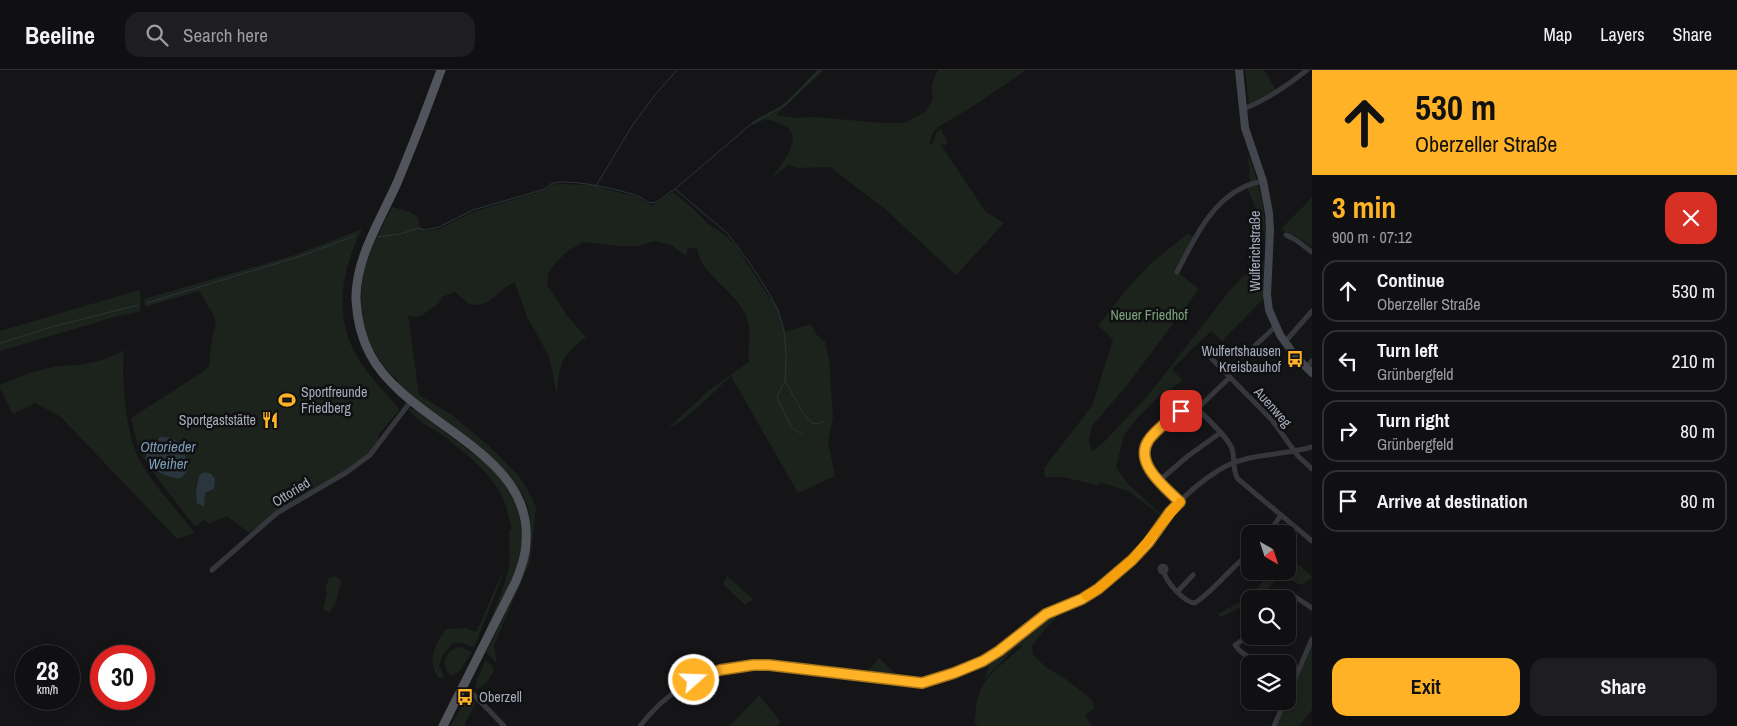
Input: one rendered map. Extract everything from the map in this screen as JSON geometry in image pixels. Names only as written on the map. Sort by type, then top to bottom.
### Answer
[{"type":"main road","points":[[441,70],[417,136],[360,269],[356,298],[358,322],[370,355],[385,376],[411,401],[470,445],[504,475],[521,504],[526,521],[527,541],[516,581],[443,726]]},
{"type":"main road","name":"Wulferichstraße","points":[[1239,70],[1242,109],[1249,144],[1262,178],[1268,202],[1270,230],[1267,300],[1275,327],[1309,370]]},
{"type":"street","points":[[1242,109],[1255,104],[1307,70]]},
{"type":"street","points":[[1177,272],[1207,218],[1230,194],[1262,178]]},
{"type":"street","points":[[1286,235],[1312,252]]},
{"type":"street","points":[[1285,342],[1312,312]]},
{"type":"street","points":[[1242,356],[1275,327]]},
{"type":"street","name":"Auenweg","points":[[1211,358],[1272,420],[1296,452],[1312,469]]},
{"type":"street","points":[[1309,370],[1312,361]]},
{"type":"street","points":[[1196,410],[1230,377]]},
{"type":"street","name":"Ottoried","points":[[212,570],[277,513],[370,455],[411,401]]},
{"type":"street","points":[[1180,502],[1150,469],[1144,454],[1149,440],[1176,414],[1181,411],[1196,410],[1201,412],[1230,445],[1235,462],[1234,470],[1238,479],[1312,540]]},
{"type":"street","points":[[1160,480],[1188,456],[1220,433]]},
{"type":"street","points":[[641,725],[667,698],[694,680],[736,666],[769,665],[922,683],[937,680],[983,661],[999,651],[1046,614],[1098,589],[1132,560],[1180,502],[1217,471],[1235,462],[1296,452],[1312,447]]},
{"type":"street","points":[[1274,525],[1281,515]]},
{"type":"street","points":[[1164,572],[1165,578],[1177,592],[1190,602],[1195,603],[1241,560]]},
{"type":"street","points":[[1177,592],[1193,575]]},
{"type":"street","points":[[1296,598],[1312,608]]},
{"type":"street","points":[[1296,672],[1312,639]]},
{"type":"street","points":[[1241,641],[1235,645],[1246,655]]},
{"type":"street","points":[[463,687],[476,697],[504,726]]},
{"type":"street","points":[[1274,726],[1281,710]]},
{"type":"green space","points":[[817,70],[824,70],[776,115],[795,118],[814,117],[904,123],[925,112],[933,99],[932,84],[938,70],[1026,70],[972,107],[938,127],[933,133],[929,144],[933,144],[936,133],[941,129],[948,144],[941,145],[985,211],[1004,223],[956,275],[885,209],[830,167],[797,168],[789,165],[770,179],[788,155],[793,140],[792,134],[787,127],[771,120],[762,120],[753,125],[751,122],[781,106]]},
{"type":"green space","points":[[1245,70],[1264,70],[1276,90],[1249,104]]},
{"type":"green space","points":[[1247,152],[1261,199],[1266,249],[1262,226],[1248,190],[1250,176]]},
{"type":"green space","points":[[551,185],[591,185],[637,197],[652,206],[673,192],[736,246],[778,310],[784,332],[811,324],[817,335],[825,342],[829,359],[833,416],[828,442],[835,476],[798,493],[731,376],[692,412],[666,430],[708,391],[749,362],[749,327],[746,316],[734,298],[704,266],[697,248],[688,248],[686,256],[671,245],[654,241],[639,246],[617,246],[584,242],[569,250],[555,263],[548,274],[547,285],[568,317],[586,337],[571,350],[563,362],[559,375],[557,395],[549,356],[527,317],[515,283],[504,288],[484,304],[469,304],[455,292],[442,297],[439,303],[421,316],[413,317],[408,315],[419,395],[452,415],[490,447],[519,476],[536,507],[530,562],[494,645],[497,663],[486,652],[517,586],[528,550],[531,532],[530,516],[526,502],[511,477],[501,466],[397,385],[398,380],[387,370],[378,357],[365,329],[361,298],[362,282],[365,267],[377,237],[392,207],[410,212],[418,217],[420,228],[426,231],[439,229],[473,212],[545,190]]},
{"type":"green space","points":[[1312,196],[1312,247],[1295,235],[1292,236],[1281,229]]},
{"type":"green space","points":[[362,229],[349,261],[345,277],[343,310],[345,326],[350,342],[362,365],[399,409],[398,412],[378,435],[378,444],[369,453],[338,475],[288,505],[249,533],[227,516],[209,524],[205,519],[195,527],[149,467],[139,450],[131,418],[209,366],[212,338],[216,323],[213,314],[199,291],[145,307],[144,299],[295,255]]},
{"type":"green space","name":"Neuer Friedhof","points":[[1187,234],[1194,237],[1176,271],[1199,289],[1128,384],[1092,426],[1089,441],[1092,451],[1104,442],[1151,392],[1230,290],[1248,272],[1264,261],[1263,299],[1222,341],[1211,331],[1172,369],[1183,381],[1160,395],[1124,435],[1116,467],[1127,483],[1163,516],[1161,516],[1130,492],[1100,482],[1099,486],[1064,477],[1045,477],[1044,468],[1092,406],[1113,340],[1098,326],[1126,290],[1149,265]]},
{"type":"green space","points":[[139,290],[141,297],[140,312],[118,316],[0,351],[0,331]]},
{"type":"green space","points":[[124,350],[123,375],[126,406],[134,449],[151,478],[195,533],[177,539],[61,417],[35,403],[13,414],[0,388],[0,385],[32,372],[52,367],[94,362]]},
{"type":"green space","points":[[409,409],[414,409],[487,464],[503,480],[518,506],[523,540],[520,559],[513,580],[479,645],[495,609],[508,571],[510,556],[509,531],[512,528],[506,506],[496,486],[481,468],[445,437],[415,417]]},
{"type":"green space","points":[[1296,563],[1312,576],[1312,578],[1301,585],[1291,580],[1296,580]]},
{"type":"green space","points":[[501,575],[503,575],[474,647],[453,643],[443,655],[439,665],[444,677],[439,678],[433,666],[433,660],[436,647],[442,635],[446,629],[467,628],[475,632],[477,631]]},
{"type":"green space","points":[[336,576],[341,581],[335,605],[329,612],[323,610],[327,593],[325,589],[329,578]]},
{"type":"green space","points":[[727,576],[753,599],[745,605],[723,584]]},
{"type":"green space","points":[[1264,580],[1276,580],[1267,590],[1255,590]]},
{"type":"green space","points":[[1241,601],[1241,607],[1221,617],[1218,614]]},
{"type":"green space","points":[[1056,613],[1057,617],[1032,646],[1033,655],[1047,668],[1063,677],[1091,699],[1095,708],[1085,715],[1092,726],[979,726],[974,723],[980,691],[988,677],[1024,644],[1016,647],[984,680],[989,666],[941,681],[1001,652],[1040,622]]},
{"type":"green space","points":[[1312,644],[1312,710],[1299,726],[1276,726],[1283,710],[1296,710],[1296,680]]},
{"type":"green space","points":[[461,647],[472,652],[459,672],[452,676],[447,672],[444,662],[450,651]]},
{"type":"green space","points":[[879,658],[897,675],[911,680],[865,675]]},
{"type":"green space","points":[[485,661],[492,665],[494,671],[485,684],[476,689],[475,685]]},
{"type":"green space","points":[[759,695],[781,722],[777,726],[730,726]]},
{"type":"green space","points":[[468,697],[476,703],[465,726],[450,726]]},
{"type":"water","name":"Ottorieder Weiher","points":[[160,437],[174,439],[182,446],[188,470],[181,478],[164,475],[152,468],[148,463],[147,453]]},
{"type":"water","name":"Ottorieder Weiher","points":[[205,472],[211,474],[215,479],[214,489],[205,493],[204,507],[197,503],[196,492],[199,475]]},
{"type":"waterway","points":[[596,186],[632,126],[677,70]]},
{"type":"waterway","points":[[675,189],[750,125],[786,104],[820,70]]},
{"type":"waterway","points":[[378,237],[400,234],[419,228],[425,230],[439,227],[473,210],[545,189],[550,184],[558,182],[581,183],[608,188],[632,194],[649,203],[657,202],[675,189],[727,233],[767,290],[778,310],[784,330],[786,353],[785,381],[803,413],[812,423],[816,424],[824,421]]},
{"type":"waterway","points":[[147,303],[301,256],[354,236]]},
{"type":"waterway","points":[[0,343],[55,326],[138,305]]},
{"type":"waterway","points":[[785,381],[777,397],[791,427],[802,434]]},
{"type":"slow traffic","points":[[1086,596],[1098,589],[1132,560],[1180,502]]},
{"type":"place","name":"Wulfertshausen Kreisbauhof","points":[[1295,359]]},
{"type":"place","name":"Sportfreunde Friedberg","points":[[287,400]]},
{"type":"place","name":"Sportgaststätte","points":[[270,420]]},
{"type":"place","name":"Oberzell","points":[[465,697]]},
{"type":"route","points":[[694,680],[710,673],[736,666],[769,665],[922,683],[937,680],[983,661],[999,651],[1046,614],[1082,599],[1098,589],[1132,560],[1148,543],[1170,512],[1180,502],[1147,465],[1144,454],[1146,445],[1181,411]]}]
